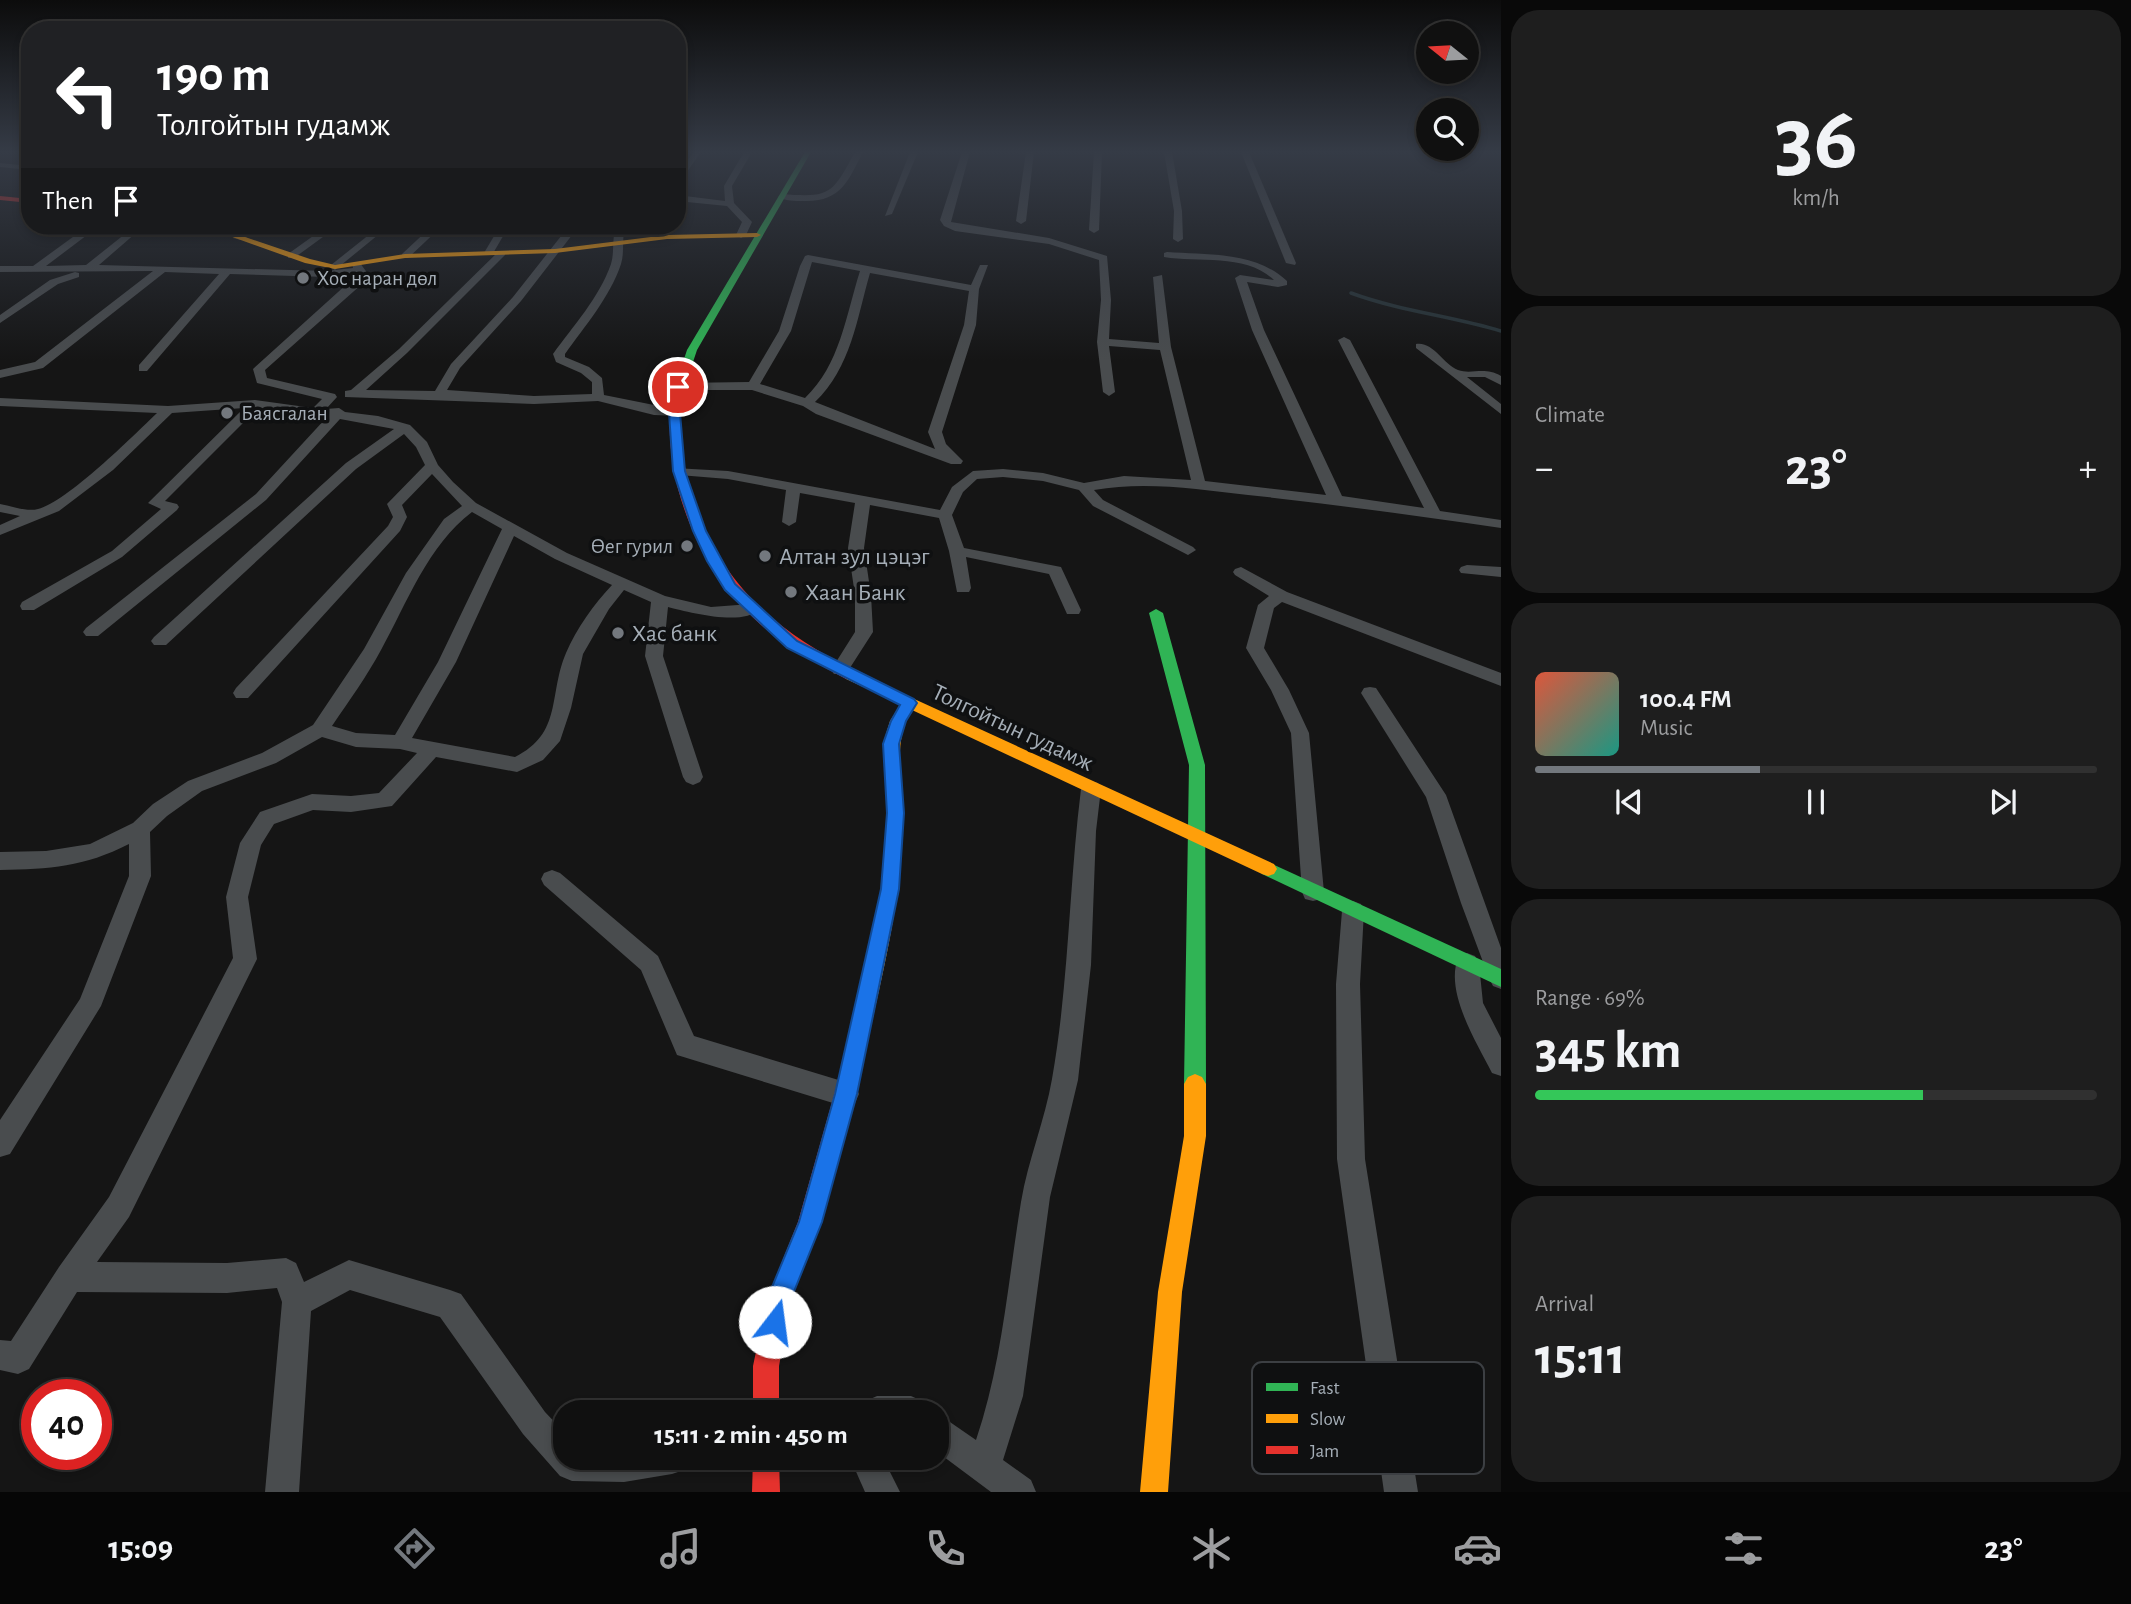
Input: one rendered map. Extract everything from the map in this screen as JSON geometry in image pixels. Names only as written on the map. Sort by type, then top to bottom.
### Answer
[{"type":"main road","name":"Толгойтын гудамж","points":[[761,222],[749,235],[692,350],[678,387],[674,413],[679,471],[699,531],[713,561],[730,587],[751,609],[792,645],[839,670],[1501,978]]},
{"type":"main road","points":[[232,235],[292,256],[335,267],[358,267],[405,256],[555,251],[669,237],[749,235]]},
{"type":"main road","points":[[1154,1492],[1170,1292],[1195,1136],[1196,765],[1157,613]]},
{"type":"main road","points":[[766,1400],[766,1367],[779,1299],[810,1222],[846,1094],[890,889],[895,813],[891,744],[898,721],[909,703]]},
{"type":"main road","points":[[766,1470],[766,1492]]},
{"type":"street","points":[[747,222],[749,235]]},
{"type":"street","points":[[946,222],[955,228],[1038,239],[1081,248],[1104,258],[1106,300],[1103,342],[1109,392]]},
{"type":"street","points":[[1094,222],[1094,230]]},
{"type":"street","points":[[1178,222],[1178,239]]},
{"type":"street","points":[[1274,222],[1291,263]]},
{"type":"street","points":[[0,284],[28,270],[80,235]]},
{"type":"street","points":[[88,269],[129,235]]},
{"type":"street","points":[[238,237],[243,235]]},
{"type":"street","points":[[292,256],[321,235]]},
{"type":"street","points":[[335,267],[374,235]]},
{"type":"street","points":[[405,256],[427,235]]},
{"type":"street","points":[[355,393],[403,351],[495,253],[501,235]]},
{"type":"street","points":[[445,395],[441,391],[449,374],[516,301],[564,235]]},
{"type":"street","points":[[598,397],[598,381],[593,375],[560,359],[559,354],[601,292],[617,262],[621,243],[618,235]]},
{"type":"street","points":[[1167,255],[1228,259],[1269,268],[1283,283],[1278,285],[1240,278],[1258,330],[1335,500]]},
{"type":"street","points":[[753,386],[772,358],[788,323],[799,276],[808,258],[974,289]]},
{"type":"street","points":[[0,269],[162,269],[327,274],[358,267],[363,274],[358,282],[258,369],[261,380],[331,397],[355,393],[534,400],[598,397],[654,411],[674,413]]},
{"type":"street","points":[[973,475],[940,446],[935,432],[970,325],[974,289],[984,267]]},
{"type":"street","points":[[0,320],[54,282],[107,269]]},
{"type":"street","points":[[0,374],[39,365],[162,269]]},
{"type":"street","points":[[807,403],[821,392],[831,375],[849,329],[866,269]]},
{"type":"street","points":[[143,368],[226,272]]},
{"type":"street","points":[[1158,277],[1165,347],[1199,485]]},
{"type":"street","points":[[1344,340],[1434,515]]},
{"type":"street","points":[[1103,342],[1165,347]]},
{"type":"street","points":[[1420,346],[1501,410]]},
{"type":"street","points":[[1456,374],[1486,373],[1501,381]]},
{"type":"street","points":[[678,387],[753,386],[807,403],[821,411],[956,461]]},
{"type":"street","points":[[318,410],[331,397]]},
{"type":"street","points":[[0,402],[168,410],[255,404],[339,412],[405,428],[422,445],[432,466],[471,506],[510,528],[621,584],[660,600],[712,612],[751,609]]},
{"type":"street","points":[[28,606],[117,554],[172,507],[155,503],[255,404]]},
{"type":"street","points":[[0,530],[54,508],[108,467],[168,410]]},
{"type":"street","points":[[92,632],[261,497],[339,412]]},
{"type":"street","points":[[160,641],[234,576],[351,464],[380,440],[405,428]]},
{"type":"street","points":[[242,693],[395,528],[400,517],[394,503],[432,466]]},
{"type":"street","points":[[679,471],[728,475],[794,486],[945,516]]},
{"type":"street","points":[[963,588],[957,551],[945,516],[957,491],[973,475],[1003,473],[1043,477],[1084,487],[1124,480],[1199,485],[1335,500],[1501,524]]},
{"type":"street","points":[[789,522],[794,486]]},
{"type":"street","points":[[1084,487],[1098,503],[1188,550]]},
{"type":"street","points":[[839,670],[864,632],[863,595],[856,548],[863,501]]},
{"type":"street","points":[[0,861],[46,860],[93,852],[140,829],[160,810],[195,786],[269,758],[320,730],[372,651],[412,576],[449,522],[471,506]]},
{"type":"street","points":[[0,508],[37,515]]},
{"type":"street","points":[[400,742],[447,662],[510,528]]},
{"type":"street","points":[[957,551],[1055,570],[1073,610]]},
{"type":"street","points":[[1467,569],[1501,572]]},
{"type":"street","points":[[1241,572],[1281,596],[1501,680]]},
{"type":"street","points":[[320,730],[356,740],[400,742],[517,765],[536,755],[550,741],[562,708],[574,654],[602,606],[621,584]]},
{"type":"street","points":[[1281,596],[1266,605],[1255,648],[1280,690],[1300,733],[1313,892]]},
{"type":"street","points":[[660,600],[654,656],[693,777]]},
{"type":"street","points":[[1370,693],[1436,795],[1472,903],[1501,978]]},
{"type":"street","points":[[0,1355],[18,1357],[69,1277],[119,1207],[245,959],[237,897],[251,843],[267,818],[312,803],[351,804],[385,800],[432,750]]},
{"type":"street","points":[[984,1466],[1007,1396],[1036,1197],[1065,1080],[1079,965],[1086,831],[1091,789]]},
{"type":"street","points":[[0,1144],[89,1006],[140,876],[140,829]]},
{"type":"street","points":[[552,879],[650,963],[687,1046],[846,1094]]},
{"type":"street","points":[[1353,911],[1348,984],[1351,1158],[1382,1362]]},
{"type":"street","points":[[1467,964],[1471,1005],[1501,1064]]},
{"type":"street","points":[[69,1277],[227,1278],[286,1273],[297,1302],[282,1492]]},
{"type":"street","points":[[297,1302],[349,1275],[450,1305],[534,1423],[553,1443]]},
{"type":"street","points":[[949,1440],[1019,1492]]},
{"type":"street","points":[[872,1470],[883,1492]]},
{"type":"street","points":[[1398,1474],[1401,1492]]},
{"type":"waterway","points":[[1351,293],[1501,331]]},
{"type":"traffic: fast","points":[[676,398],[692,350],[767,222]]},
{"type":"traffic: fast","points":[[1156,613],[1197,765],[1195,1084]]},
{"type":"traffic: fast","points":[[1268,869],[1501,978]]},
{"type":"traffic: slow","points":[[232,235],[308,261],[335,267],[405,256],[555,251],[667,237],[757,235]]},
{"type":"traffic: slow","points":[[851,675],[1268,869]]},
{"type":"traffic: slow","points":[[852,1067],[890,889],[895,813],[891,744],[898,721],[909,703]]},
{"type":"traffic: slow","points":[[1154,1492],[1170,1292],[1195,1136],[1195,1084]]},
{"type":"traffic: jam","points":[[676,398],[674,421],[679,466],[695,521],[708,551],[744,601],[767,623],[792,642],[851,675]]},
{"type":"traffic: jam","points":[[766,1400],[766,1366],[779,1299],[810,1222],[852,1067]]},
{"type":"traffic: jam","points":[[766,1470],[766,1492]]},
{"type":"place","name":"Хос наран дөл","points":[[303,278]]},
{"type":"place","name":"Баясгалан","points":[[227,413]]},
{"type":"place","name":"Өег гурил","points":[[687,546]]},
{"type":"place","name":"Алтан зул цэцэг","points":[[765,556]]},
{"type":"place","name":"Хаан Банк","points":[[791,592]]},
{"type":"place","name":"Хас банк","points":[[618,633]]},
{"type":"route","points":[[678,387],[674,413],[679,471],[699,531],[713,561],[730,587],[792,645],[909,703],[898,721],[891,744],[895,813],[890,889],[846,1094],[810,1222],[779,1299],[775,1322]]}]
